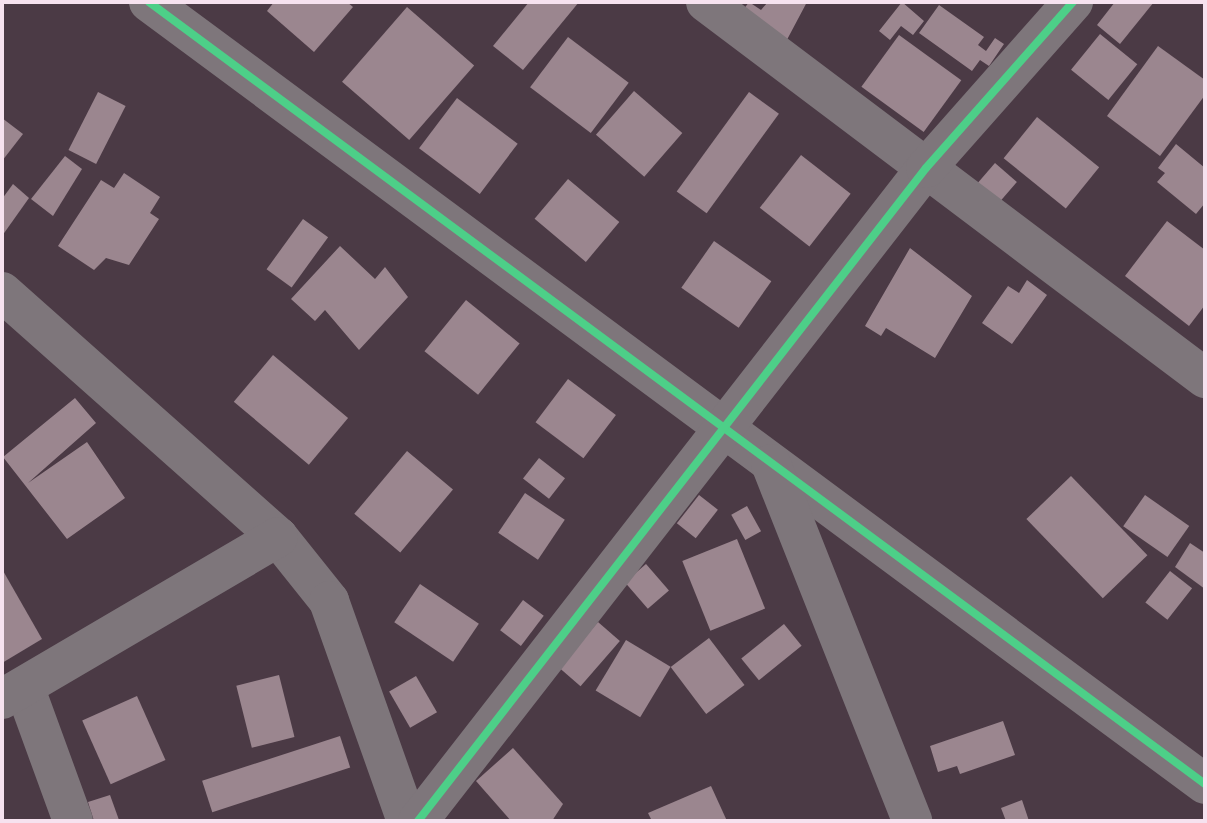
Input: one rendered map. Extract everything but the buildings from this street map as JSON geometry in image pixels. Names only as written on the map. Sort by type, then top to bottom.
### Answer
[{"type":"street","points":[[149,2],[723,422],[770,463],[1205,784]]},
{"type":"street","points":[[706,2],[1205,378]]},
{"type":"street","points":[[418,821],[723,422],[926,168],[1073,2]]},
{"type":"street","points":[[2,292],[278,537],[329,601],[407,821]]},
{"type":"street","points":[[770,463],[912,821]]},
{"type":"street","points":[[73,821],[13,694],[278,537]]},
{"type":"cycle path","points":[[149,2],[1205,784]]},
{"type":"cycle path","points":[[418,821],[926,168],[1073,2]]}]
